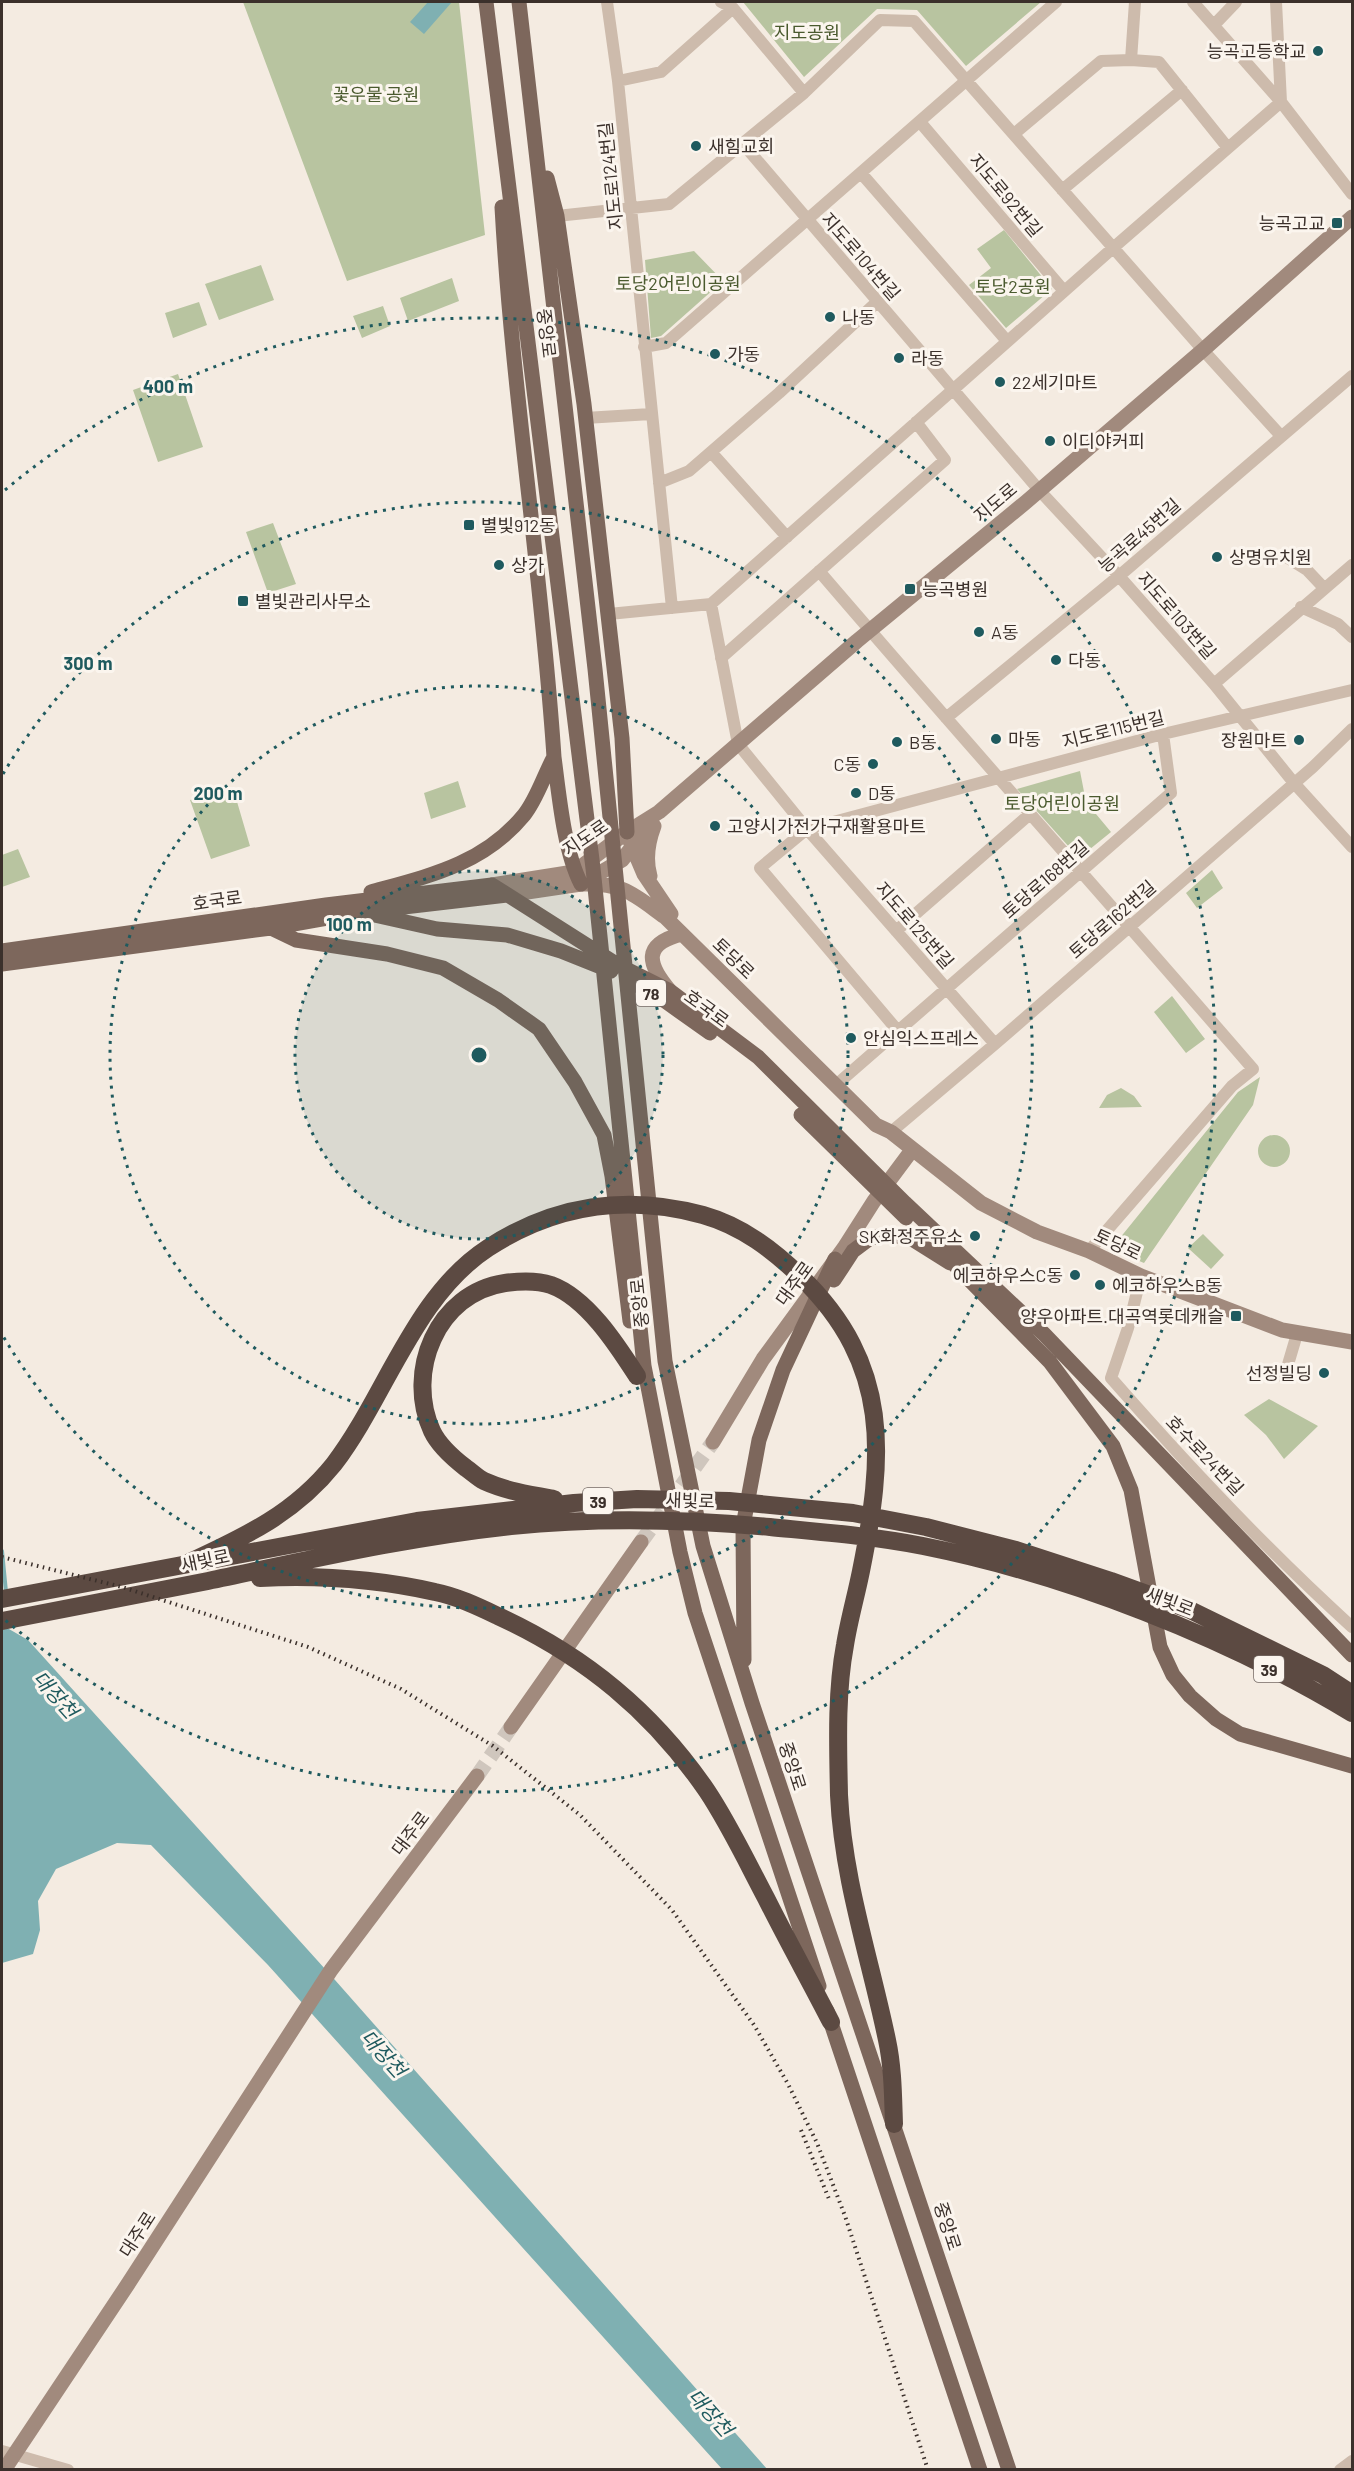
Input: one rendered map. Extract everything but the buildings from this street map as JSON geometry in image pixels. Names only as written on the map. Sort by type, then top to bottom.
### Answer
[{"type":"highway","points":[[190,1562],[253,1533],[290,1508],[310,1490],[332,1465],[362,1424],[405,1347],[451,1279],[484,1250],[523,1228],[556,1214],[589,1207],[653,1204],[712,1218],[773,1250],[822,1297],[846,1331],[860,1358],[878,1441],[876,1489],[844,1647],[839,1712],[839,1794],[842,1834],[854,1909],[888,2042],[893,2077],[894,2124]]},
{"type":"highway","points":[[574,1503],[523,1494],[483,1480],[452,1457],[433,1432],[423,1402],[423,1373],[428,1346],[450,1313],[465,1300],[496,1285],[530,1281],[551,1285],[569,1295],[602,1324],[637,1376]]},
{"type":"highway","name":"새빛로","points":[[2,1599],[417,1521],[574,1503],[637,1499],[729,1501],[853,1513],[926,1527],[1016,1550],[1188,1609],[1323,1675],[1353,1694]]},
{"type":"highway","name":"새빛로","points":[[2,1621],[421,1537],[514,1526],[615,1519],[726,1523],[852,1535],[924,1547],[1010,1568],[1106,1598],[1184,1628],[1320,1694],[1353,1713]]},
{"type":"highway","points":[[210,1580],[320,1577],[355,1579],[437,1592],[484,1610],[549,1640],[589,1666],[670,1742],[713,1801],[831,2022]]},
{"type":"main road","name":"중앙로","points":[[486,2],[593,868],[644,1366],[680,1552],[695,1613],[720,1695],[980,2469]]},
{"type":"main road","name":"중앙로","points":[[519,2],[595,669],[665,1360],[703,1546],[745,1681],[1009,2469]]},
{"type":"main road","points":[[496,90],[515,375],[531,505],[554,757],[558,794],[578,878]]},
{"type":"main road","points":[[532,119],[557,216],[585,418],[622,738],[629,844]]},
{"type":"main road","name":"지도로","points":[[507,895],[578,878],[629,844],[659,812],[1203,350],[1353,217]]},
{"type":"main road","points":[[326,905],[438,873],[489,849],[525,814],[554,757]]},
{"type":"main road","points":[[658,903],[647,866],[648,842],[659,812]]},
{"type":"main road","name":"지도로","points":[[600,873],[622,860],[629,844]]},
{"type":"main road","name":"토당로","points":[[629,844],[658,903],[682,934],[839,1083]]},
{"type":"main road","name":"토당로","points":[[578,878],[600,873],[630,879],[658,903],[839,1083],[876,1125],[891,1132],[981,1203],[1036,1232],[1089,1251],[1141,1276],[1296,1334],[1353,1342]]},
{"type":"main road","name":"지도로","points":[[492,885],[578,878]]},
{"type":"main road","name":"토당로","points":[[578,878],[624,888],[658,903]]},
{"type":"main road","name":"호국로","points":[[2,951],[326,905],[492,885],[618,965],[670,991],[758,1057],[883,1188]]},
{"type":"main road","name":"호국로","points":[[2,964],[271,928],[361,912],[507,895]]},
{"type":"main road","name":"호국로","points":[[361,912],[437,929],[507,935],[561,951],[617,974],[665,1001],[748,1061],[883,1188]]},
{"type":"main road","points":[[271,928],[296,940],[387,954],[443,968],[498,1000],[539,1029],[575,1082],[604,1135],[612,1176],[637,1376],[680,1552]]},
{"type":"main road","points":[[670,991],[656,975],[652,964],[652,952],[658,942],[682,934]]},
{"type":"main road","name":"대주로","points":[[712,1442],[762,1359],[912,1150]]},
{"type":"main road","points":[[883,1188],[1050,1362],[1113,1446],[1131,1490],[1160,1647],[1173,1675],[1190,1696],[1216,1719],[1240,1734],[1353,1766]]},
{"type":"main road","points":[[883,1188],[1044,1334],[1353,1655]]},
{"type":"main road","points":[[806,1322],[853,1251],[869,1239],[878,1236],[907,1236],[959,1268]]},
{"type":"main road","points":[[745,1681],[743,1526],[759,1440],[783,1370],[835,1260]]},
{"type":"main road","points":[[511,1727],[641,1542]]},
{"type":"main road","name":"대주로","points":[[4,2469],[8,2452],[128,2284],[331,1970],[477,1776]]},
{"type":"street","name":"지도로124번길","points":[[607,2],[618,81],[672,608]]},
{"type":"street","points":[[721,2],[733,8],[804,93]]},
{"type":"street","points":[[644,347],[666,343],[1056,2]]},
{"type":"street","points":[[1131,60],[1135,2]]},
{"type":"street","points":[[1193,2],[1281,102],[1353,194]]},
{"type":"street","points":[[1214,25],[1236,2]]},
{"type":"street","points":[[1276,2],[1281,102]]},
{"type":"street","points":[[618,81],[661,72],[733,8]]},
{"type":"street","points":[[557,216],[669,204],[804,93],[880,20],[914,21],[1281,436]]},
{"type":"street","points":[[1014,134],[1101,61],[1131,60],[1159,62],[1228,148]]},
{"type":"street","points":[[1062,190],[1182,90]]},
{"type":"street","points":[[609,614],[711,604],[1035,316],[1281,102]]},
{"type":"street","name":"지도로92번길","points":[[920,122],[1064,291]]},
{"type":"street","name":"지도로104번길","points":[[744,144],[1039,490]]},
{"type":"street","points":[[861,173],[1007,342]]},
{"type":"street","points":[[659,483],[689,471],[779,393],[877,302]]},
{"type":"street","name":"능곡로45번길","points":[[946,718],[1119,576],[1353,376]]},
{"type":"street","points":[[585,418],[651,414]]},
{"type":"street","points":[[721,658],[945,460],[916,422]]},
{"type":"street","points":[[711,452],[787,537]]},
{"type":"street","name":"지도로103번길","points":[[1039,490],[1214,684],[1294,783],[1353,848]]},
{"type":"street","points":[[1283,555],[1307,570],[1324,588]]},
{"type":"street","name":"지도로103번길","points":[[1214,684],[1301,607],[1353,565]]},
{"type":"street","points":[[819,571],[1253,1070],[1232,1086],[1089,1251]]},
{"type":"street","points":[[711,604],[738,744]]},
{"type":"street","points":[[1301,607],[1338,624],[1353,637]]},
{"type":"street","points":[[1238,716],[1353,690]]},
{"type":"street","name":"지도로115번길","points":[[997,777],[1238,716]]},
{"type":"street","name":"토당로162번길","points":[[891,1132],[1130,927],[1353,729]]},
{"type":"street","name":"토당로168번길","points":[[839,1083],[1171,793],[1163,734]]},
{"type":"street","name":"지도로125번길","points":[[738,744],[807,830],[995,1044]]},
{"type":"street","points":[[898,1031],[760,868],[807,830],[997,777]]},
{"type":"street","points":[[896,931],[1030,814]]},
{"type":"street","name":"호수로24번길","points":[[1141,1276],[1128,1328],[1111,1378],[1163,1438],[1312,1591],[1352,1624]]},
{"type":"street","points":[[1284,1378],[1296,1334]]},
{"type":"street","points":[[8,2452],[68,2469]]},
{"type":"street","points":[[1340,2469],[1353,2461]]},
{"type":"green space","name":"꽃우물 공원","points":[[243,2],[459,2],[485,235],[347,281]]},
{"type":"green space","name":"지도공원","points":[[743,2],[1041,2],[966,66],[917,10],[877,9],[804,77]]},
{"type":"green space","name":"토당2공원","points":[[1004,230],[1052,289],[1006,328],[969,285],[991,268],[977,249]]},
{"type":"green space","name":"토당2어린이공원","points":[[694,251],[723,281],[661,336],[651,338],[645,260]]},
{"type":"green space","points":[[261,265],[274,300],[219,320],[205,284]]},
{"type":"green space","points":[[452,278],[459,301],[408,321],[400,298]]},
{"type":"green space","points":[[199,302],[207,325],[173,338],[165,313]]},
{"type":"green space","points":[[383,306],[390,326],[362,338],[353,316]]},
{"type":"green space","points":[[178,374],[203,447],[158,462],[133,390]]},
{"type":"green space","points":[[273,523],[296,584],[268,593],[246,532]]},
{"type":"green space","name":"토당어린이공원","points":[[1080,771],[1086,802],[1111,832],[1079,858],[1017,789]]},
{"type":"green space","points":[[458,781],[466,807],[431,819],[424,793]]},
{"type":"green space","points":[[233,788],[250,846],[211,859],[190,800]]},
{"type":"green space","points":[[18,849],[30,877],[2,887],[2,855]]},
{"type":"green space","points":[[1212,870],[1223,888],[1197,908],[1186,893]]},
{"type":"green space","points":[[1172,996],[1205,1039],[1186,1053],[1154,1012]]},
{"type":"green space","points":[[1260,1077],[1253,1105],[1144,1263],[1111,1249],[1238,1092]]},
{"type":"green space","points":[[1121,1088],[1134,1096],[1142,1107],[1099,1108],[1107,1095]]},
{"type":"green space","points":[[1274,1135],[1285,1140],[1290,1151],[1285,1162],[1274,1167],[1263,1162],[1258,1151],[1263,1140]]},
{"type":"green space","points":[[1203,1234],[1224,1255],[1211,1269],[1188,1248]]},
{"type":"green space","points":[[1269,1399],[1318,1426],[1284,1459],[1266,1435],[1244,1415]]},
{"type":"water","points":[[428,2],[452,2],[424,34],[410,22]]},
{"type":"water","name":"대장천","points":[[2,1625],[28,1640],[335,1980],[767,2469],[722,2469],[268,1965],[151,1845],[117,1843],[56,1869],[38,1901],[40,1930],[33,1954],[2,1963]]},
{"type":"waterway","points":[[2,1551],[6,1592]]},
{"type":"tunnel","points":[[641,1542],[713,1442]]},
{"type":"tunnel","points":[[477,1776],[511,1727]]},
{"type":"railway","points":[[2,1557],[122,1587],[308,1647],[401,1689],[493,1746],[580,1815],[672,1910],[754,2025],[788,2084],[817,2143],[845,2216],[928,2470]]},
{"type":"railway","points":[[801,2130],[829,2199]]},
{"type":"place","name":"능곡고등학교","points":[[1318,51]]},
{"type":"place","name":"새힘교회","points":[[696,146]]},
{"type":"place","name":"능곡고교","points":[[1337,223]]},
{"type":"place","name":"나동","points":[[830,317]]},
{"type":"place","name":"가동","points":[[715,354]]},
{"type":"place","name":"라동","points":[[899,358]]},
{"type":"place","name":"22세기마트","points":[[1000,382]]},
{"type":"place","name":"이디야커피","points":[[1050,441]]},
{"type":"place","name":"별빛912동","points":[[469,525]]},
{"type":"place","name":"상명유치원","points":[[1217,557]]},
{"type":"place","name":"상가","points":[[499,565]]},
{"type":"place","name":"능곡병원","points":[[910,589]]},
{"type":"place","name":"별빛관리사무소","points":[[243,601]]},
{"type":"place","name":"A동","points":[[979,632]]},
{"type":"place","name":"다동","points":[[1056,660]]},
{"type":"place","name":"마동","points":[[996,739]]},
{"type":"place","name":"장원마트","points":[[1299,740]]},
{"type":"place","name":"B동","points":[[897,742]]},
{"type":"place","name":"C동","points":[[873,764]]},
{"type":"place","name":"D동","points":[[856,793]]},
{"type":"place","name":"고양시가전가구재활용마트","points":[[715,826]]},
{"type":"place","name":"안심익스프레스","points":[[851,1038]]},
{"type":"place","name":"SK화정주유소","points":[[975,1236]]},
{"type":"place","name":"에코하우스C동","points":[[1075,1275]]},
{"type":"place","name":"에코하우스B동","points":[[1100,1285]]},
{"type":"place","name":"양우아파트.대곡역롯데캐슬","points":[[1236,1316]]},
{"type":"place","name":"선정빌딩","points":[[1324,1373]]}]
